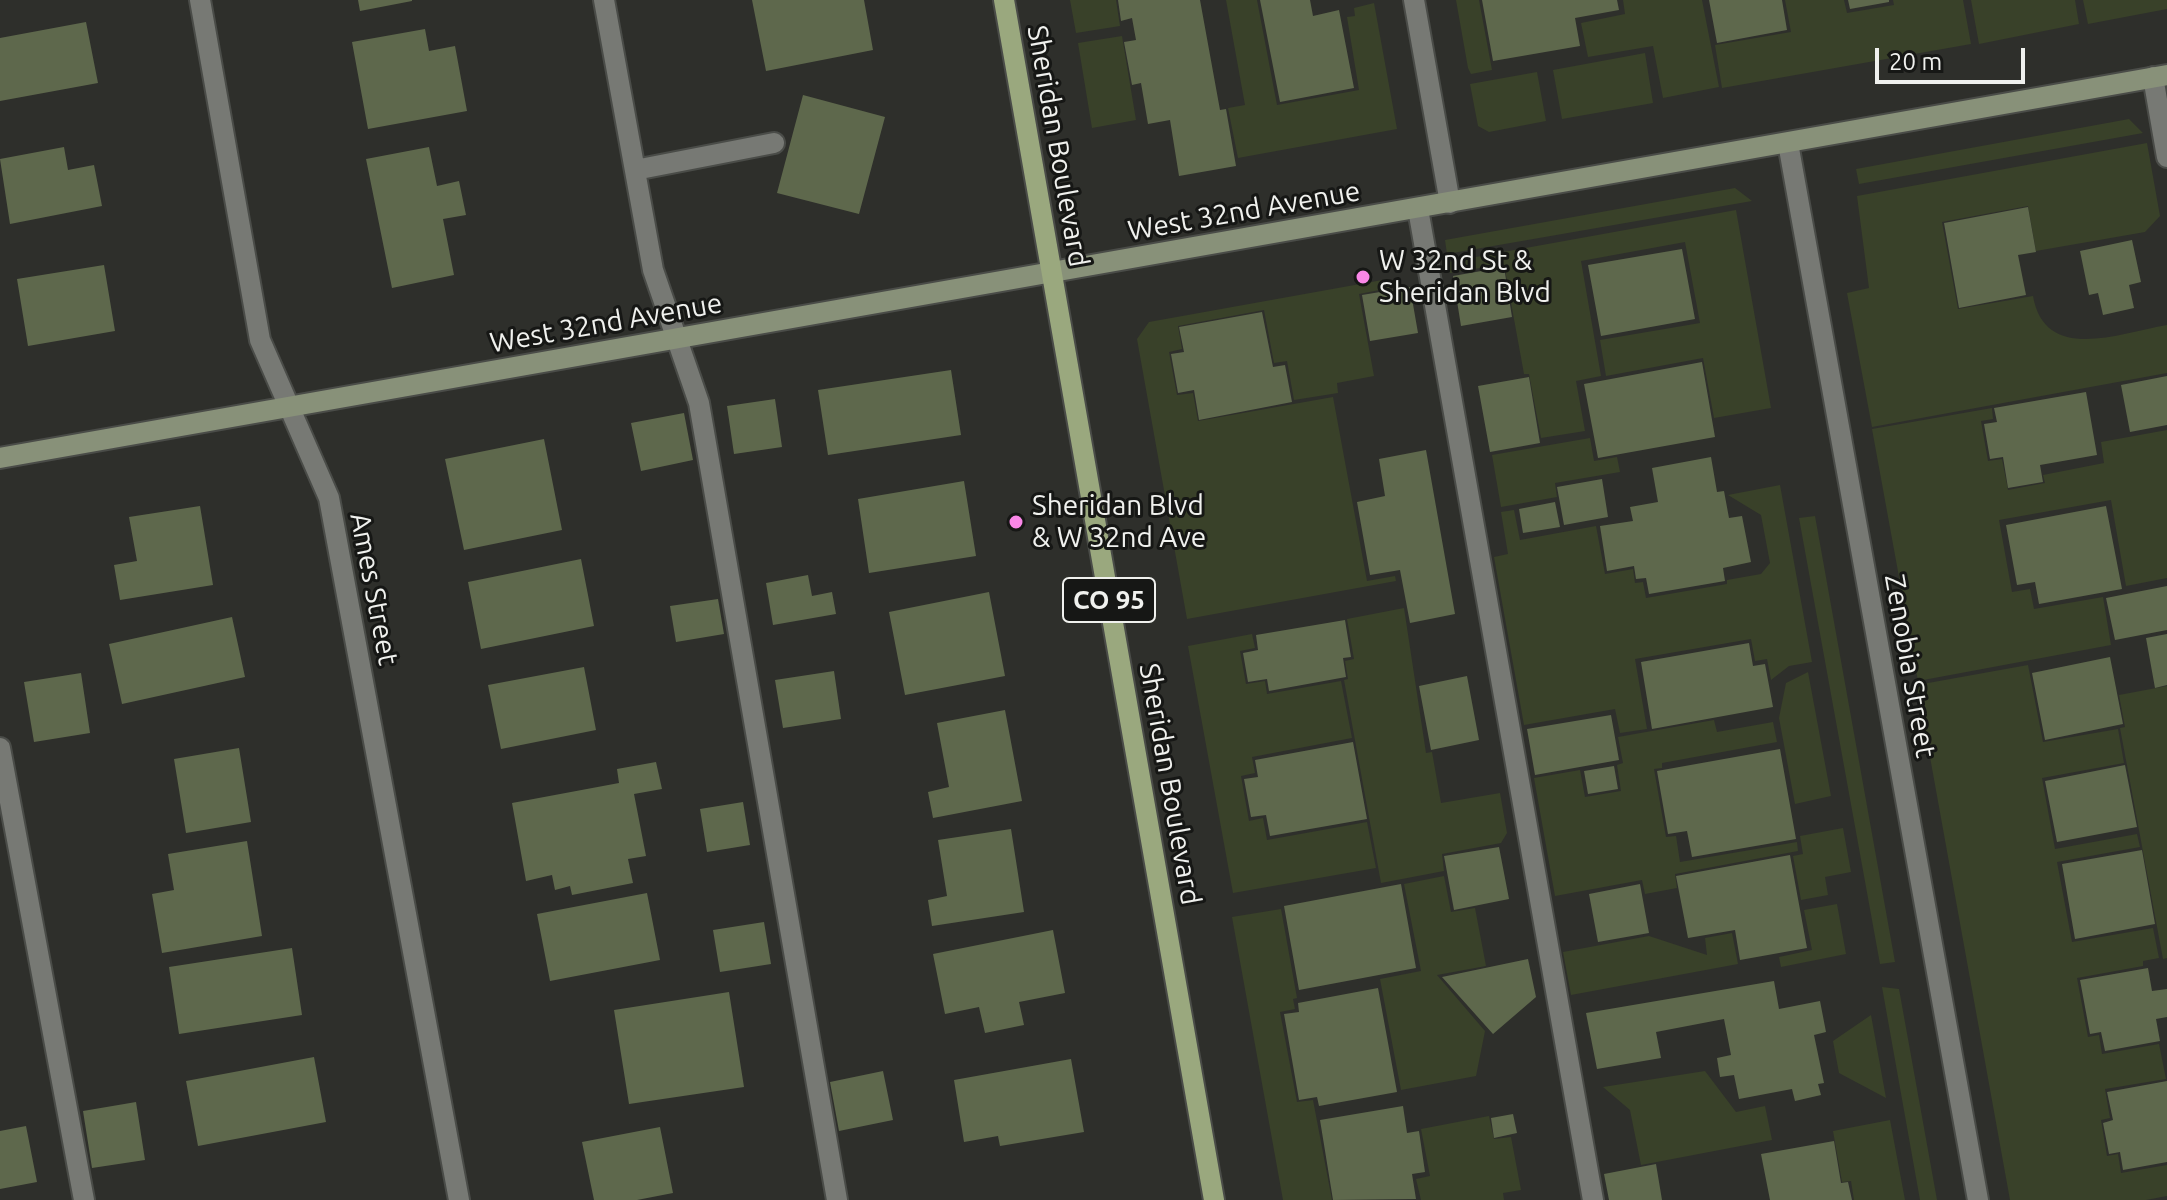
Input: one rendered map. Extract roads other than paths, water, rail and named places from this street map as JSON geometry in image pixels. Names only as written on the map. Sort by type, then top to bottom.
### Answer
[{"type":"main road","name":"Sheridan Boulevard","points":[[1004,0],[1214,1200]]},
{"type":"street","name":"Ames Street","points":[[200,0],[260,340],[286,407],[318,467],[329,498],[459,1200]]},
{"type":"street","points":[[604,0],[653,270],[699,403],[837,1200]]},
{"type":"street","points":[[1414,0],[1450,203]]},
{"type":"street","name":"West 32nd Avenue","points":[[0,458],[2160,76]]},
{"type":"street","points":[[2160,76],[2167,157]]},
{"type":"street","points":[[635,170],[774,143]]},
{"type":"street","name":"Zenobia Street","points":[[1788,143],[1978,1200]]},
{"type":"street","points":[[1418,209],[1593,1200]]},
{"type":"street","points":[[0,748],[84,1200]]},
{"type":"place","name":"W 32nd St & Sheridan Blvd","points":[[1363,277]]},
{"type":"place","name":"Sheridan Blvd & W 32nd Ave","points":[[1016,522]]}]
